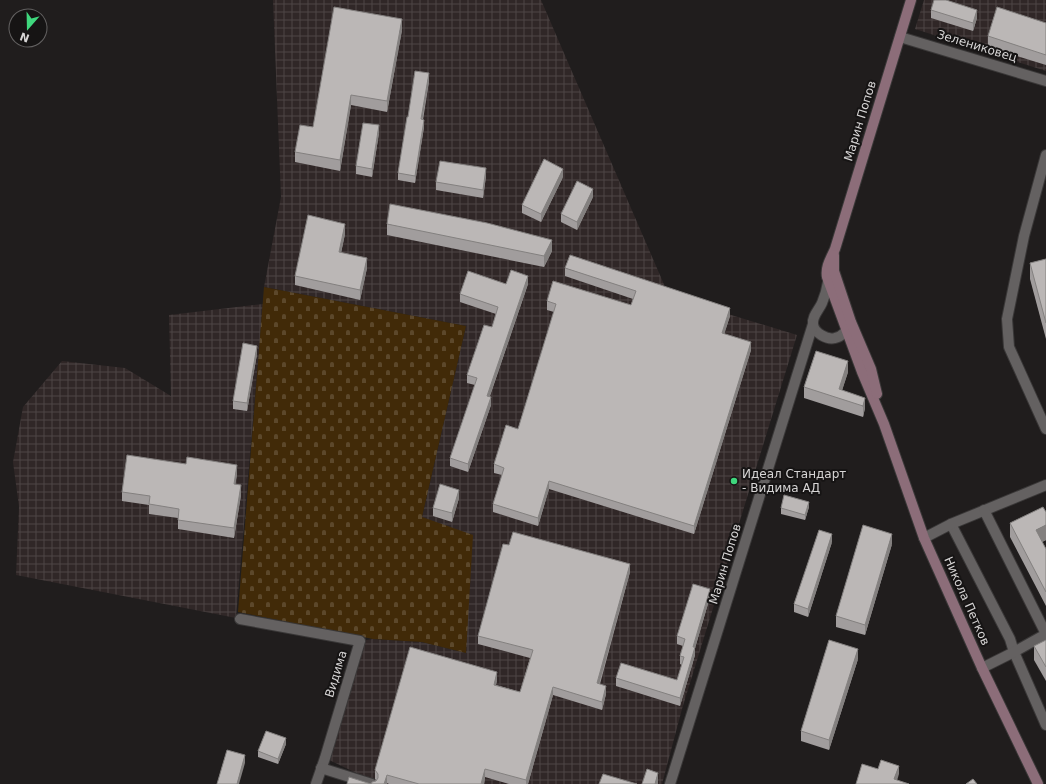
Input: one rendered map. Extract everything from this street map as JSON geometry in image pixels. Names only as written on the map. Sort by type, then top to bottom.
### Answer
[{"type":"main road","name":"Марин Попов","points":[[835,249],[911,0]]},
{"type":"main road","name":"Никола Петков","points":[[835,249],[826,271],[828,282],[842,306]]},
{"type":"main road","name":"Никола Петков","points":[[835,249],[834,271],[842,306],[849,326],[871,369],[884,424],[924,538],[982,668],[1038,784]]},
{"type":"street","name":"Зелениковец","points":[[900,37],[1046,81]]},
{"type":"street","points":[[1046,155],[1024,236],[1007,319],[1009,347],[1046,429]]},
{"type":"street","points":[[828,282],[813,324],[818,333],[828,338]]},
{"type":"street","points":[[820,307],[842,306]]},
{"type":"street","name":"Марин Попов","points":[[670,784],[813,324]]},
{"type":"street","points":[[805,351],[815,343],[828,338],[840,336],[849,326]]},
{"type":"street","points":[[924,538],[951,524],[1046,485]]},
{"type":"street","points":[[982,668],[1046,634],[984,510]]},
{"type":"street","points":[[951,524],[1010,638],[1014,652],[1046,725]]},
{"type":"street","name":"Видима","points":[[240,619],[360,641],[316,784]]},
{"type":"street","points":[[321,768],[372,784]]},
{"type":"shaded area","points":[[273,0],[541,0],[669,296],[797,335],[682,709],[662,784],[382,784],[325,758],[360,641],[373,639],[422,642],[466,653],[422,517],[466,326],[264,287],[281,197]]},
{"type":"shaded area","points":[[924,0],[1046,0],[1046,71],[915,29]]},
{"type":"shaded area","points":[[263,304],[236,618],[16,575],[19,507],[13,462],[23,407],[62,361],[125,368],[171,396],[169,315]]},
{"type":"green space","points":[[264,287],[466,326],[422,517],[473,535],[466,653],[422,642],[373,639],[238,612]]},
{"type":"building","points":[[934,0],[946,0],[977,10],[973,23],[931,10]]},
{"type":"building","points":[[334,7],[402,19],[387,101],[351,95],[340,160],[295,152],[300,125],[313,127]]},
{"type":"building","points":[[997,7],[1046,23],[1046,55],[988,36]]},
{"type":"building","points":[[415,71],[429,73],[421,119],[424,120],[415,176],[398,173]]},
{"type":"building","points":[[363,123],[379,125],[372,169],[356,166]]},
{"type":"building","points":[[544,159],[563,169],[541,214],[522,205]]},
{"type":"building","points":[[440,161],[486,168],[483,190],[436,182]]},
{"type":"building","points":[[577,181],[593,189],[577,222],[561,214]]},
{"type":"building","points":[[390,204],[487,223],[552,240],[544,256],[387,224]]},
{"type":"building","points":[[308,215],[345,224],[339,252],[367,258],[360,290],[295,276]]},
{"type":"building","points":[[570,255],[730,308],[722,333],[751,342],[694,526],[549,481],[538,518],[493,504],[504,468],[494,464],[506,425],[518,429],[556,304],[547,301],[553,281],[631,305],[636,291],[565,268]]},
{"type":"building","points":[[1046,259],[1046,323],[1030,263]]},
{"type":"building","points":[[511,270],[528,276],[487,396],[491,397],[468,464],[450,458],[477,378],[467,375],[484,325],[492,327],[498,307],[460,294],[468,271],[506,284]]},
{"type":"building","points":[[243,343],[257,346],[247,403],[233,401]]},
{"type":"building","points":[[816,351],[848,361],[839,389],[865,398],[863,406],[804,387]]},
{"type":"building","points":[[127,455],[186,464],[187,457],[237,465],[234,484],[241,485],[234,528],[178,520],[179,509],[149,504],[150,496],[122,492]]},
{"type":"building","points":[[440,484],[459,490],[452,513],[433,508]]},
{"type":"building","points":[[784,495],[809,502],[805,515],[781,508]]},
{"type":"building","points":[[1043,507],[1046,512],[1046,525],[1036,530],[1046,549],[1046,592],[1010,523]]},
{"type":"building","points":[[863,525],[892,534],[865,625],[836,616]]},
{"type":"building","points":[[819,530],[832,534],[808,609],[794,604]]},
{"type":"building","points":[[513,532],[630,564],[597,683],[606,686],[602,702],[553,687],[526,780],[485,769],[481,784],[419,784],[387,775],[384,784],[371,784],[378,778],[378,774],[375,770],[410,647],[497,672],[494,685],[520,692],[533,650],[478,636],[503,544],[509,545]]},
{"type":"building","points":[[693,584],[710,589],[680,698],[616,678],[621,663],[677,680],[684,657],[680,656],[685,639],[677,636]]},
{"type":"building","points":[[829,640],[858,649],[829,740],[801,731]]},
{"type":"building","points":[[1046,640],[1046,667],[1034,646]]},
{"type":"building","points":[[266,731],[286,738],[278,759],[258,751]]},
{"type":"building","points":[[227,750],[245,755],[237,784],[217,784]]},
{"type":"building","points":[[881,760],[899,766],[894,779],[909,784],[856,784],[862,764],[878,769]]},
{"type":"building","points":[[647,769],[658,773],[655,784],[642,784]]},
{"type":"building","points":[[603,774],[637,784],[599,784]]},
{"type":"building","points":[[349,777],[371,784],[347,784]]},
{"type":"building","points":[[973,779],[977,784],[966,784]]},
{"type":"place","name":"Идеал Стандарт - Видима АД","points":[[734,481]]}]
